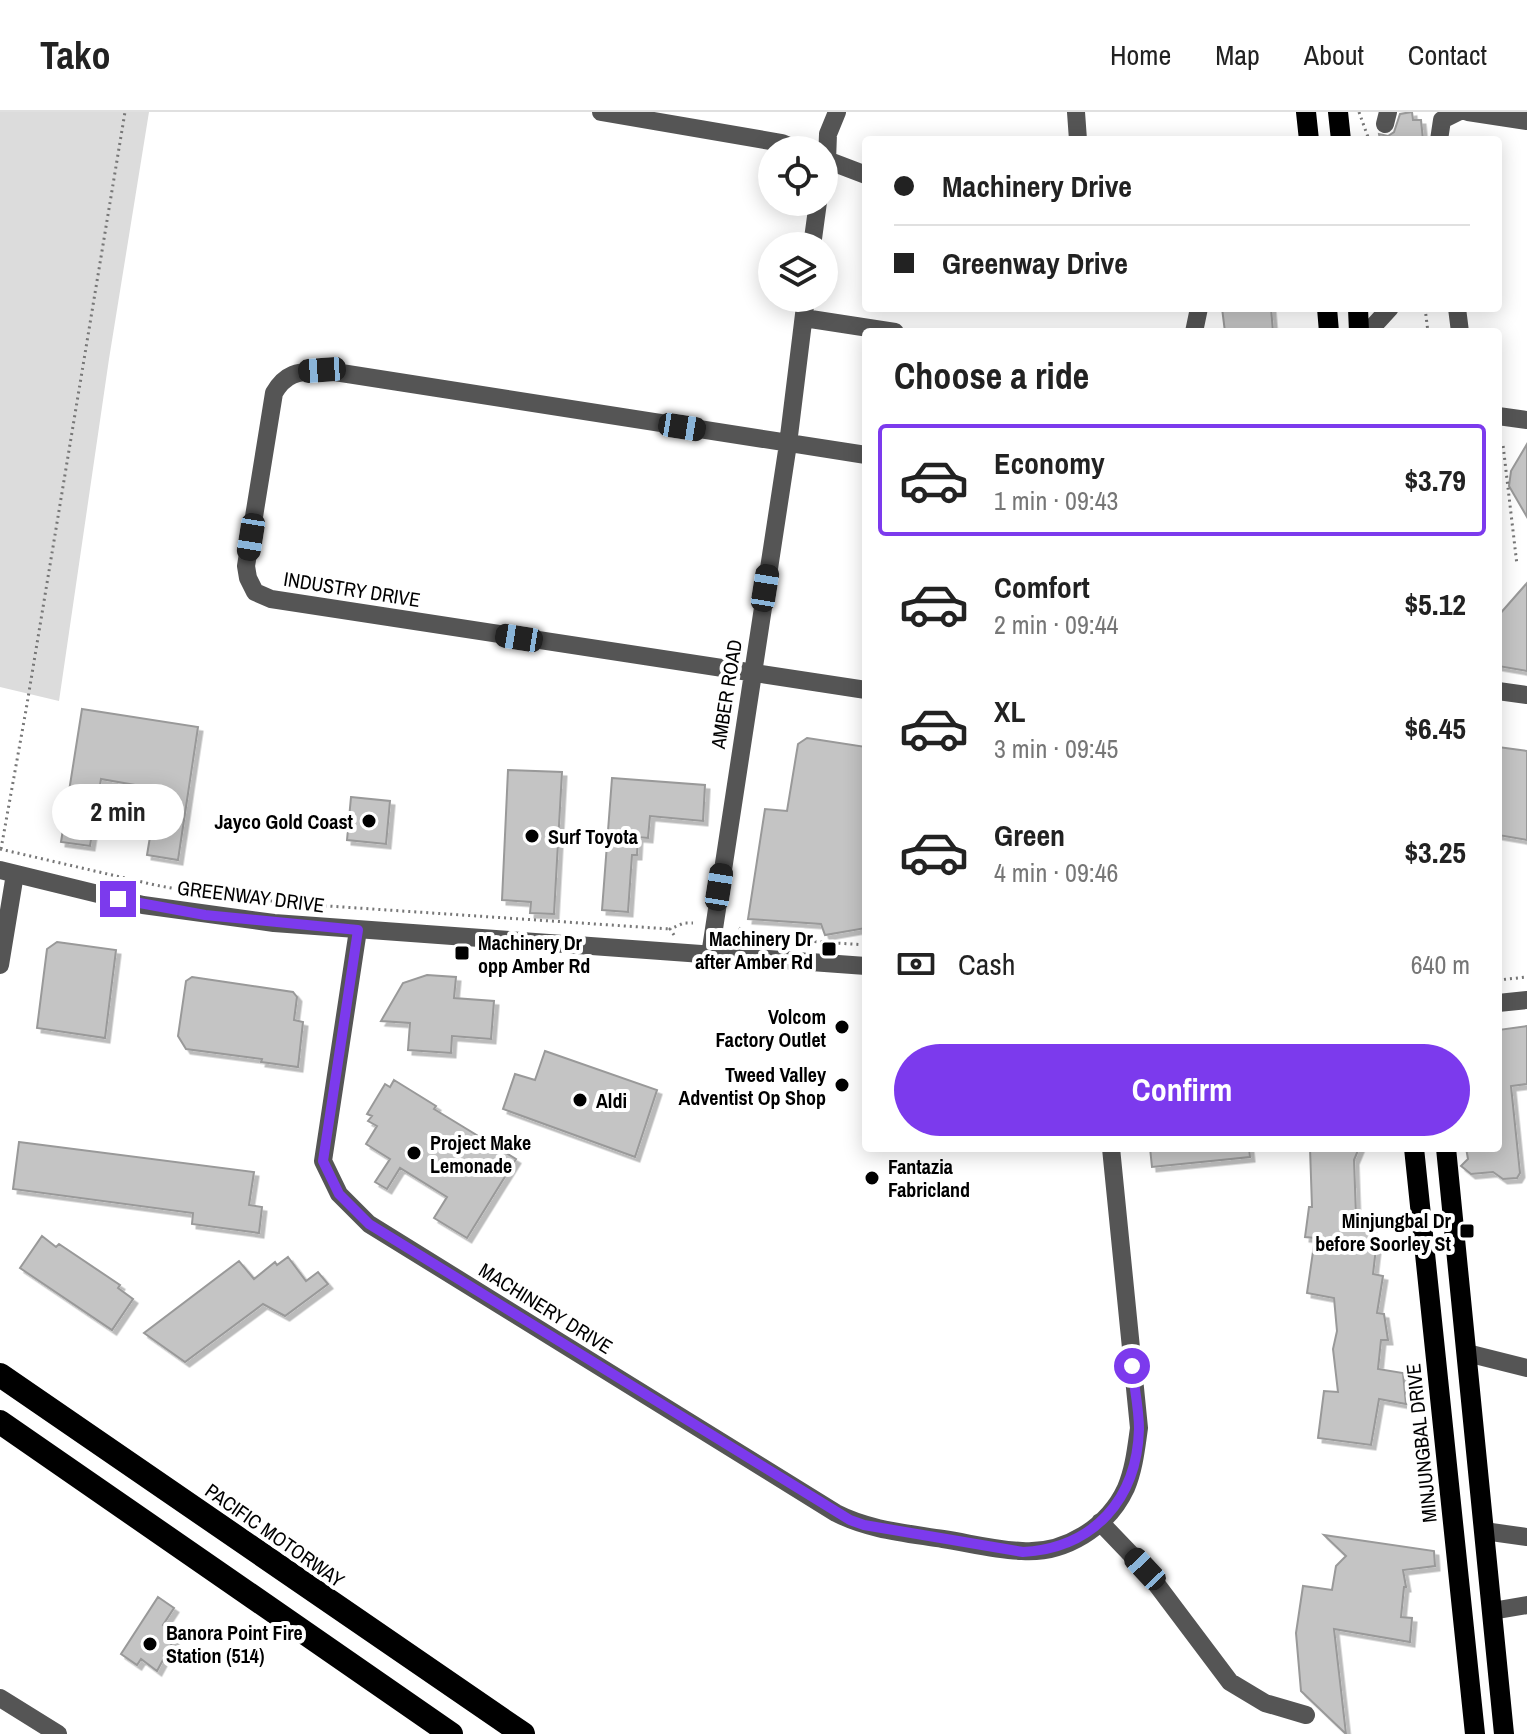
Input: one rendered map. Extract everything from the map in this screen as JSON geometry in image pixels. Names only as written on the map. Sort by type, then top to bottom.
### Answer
[{"type":"highway","name":"PACIFIC MOTORWAY","points":[[0,1375],[523,1734]]},
{"type":"highway","points":[[0,1422],[451,1734]]},
{"type":"main road","points":[[1306,112],[1309,136]]},
{"type":"main road","points":[[1338,112],[1341,136]]},
{"type":"main road","name":"MINJUNGBAL DRIVE","points":[[1414,1152],[1475,1734]]},
{"type":"main road","points":[[1446,1152],[1504,1734]]},
{"type":"street","points":[[601,112],[758,139]]},
{"type":"street","points":[[828,136],[837,112]]},
{"type":"street","points":[[1076,112],[1078,136]]},
{"type":"street","points":[[1468,112],[1527,121]]},
{"type":"street","points":[[1440,136],[1445,114]]},
{"type":"street","points":[[838,167],[862,174]]},
{"type":"street","name":"AMBER ROAD","points":[[710,955],[788,444],[805,312]]},
{"type":"street","points":[[1372,328],[1386,312]]},
{"type":"street","points":[[804,318],[869,328]]},
{"type":"street","name":"INDUSTRY DRIVE","points":[[862,454],[322,370],[298,372],[281,381],[274,393],[246,566],[255,592],[271,599],[862,689]]},
{"type":"street","points":[[1502,417],[1527,420]]},
{"type":"street","points":[[1502,692],[1527,695]]},
{"type":"street","points":[[0,965],[8,872]]},
{"type":"street","name":"GREENWAY DRIVE","points":[[8,872],[143,905],[205,915],[358,930]]},
{"type":"street","points":[[358,930],[862,966]]},
{"type":"street","name":"MACHINERY DRIVE","points":[[358,930],[323,1161],[339,1194],[369,1224],[850,1520],[864,1525],[1023,1552],[1068,1543],[1110,1513],[1126,1488],[1139,1428],[1111,1152]]},
{"type":"street","points":[[1502,1003],[1527,1000]]},
{"type":"street","points":[[1467,1353],[1527,1368]]},
{"type":"street","points":[[1100,1522],[1145,1569],[1230,1682],[1265,1703],[1306,1715]]},
{"type":"street","points":[[1484,1531],[1527,1537]]},
{"type":"street","points":[[1492,1611],[1527,1605]]},
{"type":"street","points":[[0,1698],[58,1734]]},
{"type":"path","points":[[125,112],[0,849],[209,895],[670,929],[693,923]]},
{"type":"path","points":[[1359,112],[1368,136]]},
{"type":"path","points":[[1502,445],[1517,565]]},
{"type":"path","points":[[739,928],[761,938],[862,945]]},
{"type":"path","points":[[670,929],[674,935]]},
{"type":"path","points":[[1502,980],[1527,977]]},
{"type":"shaded area","points":[[0,112],[149,112],[59,701],[0,687]]},
{"type":"building","points":[[1412,112],[1413,120],[1421,120],[1423,136],[1388,136],[1394,132],[1400,114]]},
{"type":"building","points":[[1222,312],[1271,312],[1273,328],[1224,328]]},
{"type":"building","points":[[1527,444],[1527,517],[1509,486],[1511,471]]},
{"type":"building","points":[[1527,583],[1527,671],[1502,667],[1502,611]]},
{"type":"building","points":[[82,709],[198,727],[178,860],[147,855],[158,789],[101,779],[90,846],[61,842]]},
{"type":"building","points":[[807,738],[862,746],[862,929],[825,935],[821,924],[748,919],[765,809],[787,811],[798,744]]},
{"type":"building","points":[[1502,748],[1527,751],[1527,840],[1502,836]]},
{"type":"building","name":"Surf Toyota","points":[[508,770],[562,772],[554,914],[530,913],[531,902],[502,900]]},
{"type":"building","points":[[612,778],[705,785],[703,821],[650,816],[648,838],[638,837],[637,855],[632,855],[628,912],[602,910]]},
{"type":"building","name":"Jayco Gold Coast","points":[[351,797],[390,801],[386,844],[347,840]]},
{"type":"building","points":[[57,942],[116,950],[105,1038],[37,1028],[47,949]]},
{"type":"building","points":[[427,975],[456,977],[454,998],[494,1001],[491,1039],[452,1036],[451,1053],[408,1050],[410,1023],[381,1021],[403,983]]},
{"type":"building","points":[[192,977],[293,992],[297,997],[294,1020],[303,1022],[298,1067],[186,1049],[178,1036],[186,981]]},
{"type":"building","points":[[1527,1026],[1527,1084],[1511,1086],[1520,1173],[1517,1178],[1503,1179],[1493,1172],[1471,1174],[1461,1166],[1468,1159],[1467,1152],[1502,1152],[1502,1029]]},
{"type":"building","name":"Aldi","points":[[545,1051],[657,1090],[635,1157],[503,1109],[515,1074],[535,1080]]},
{"type":"building","points":[[394,1080],[436,1106],[434,1109],[516,1159],[467,1238],[434,1218],[447,1197],[400,1168],[387,1189],[375,1182],[390,1159],[366,1144],[377,1126],[368,1121],[372,1116],[367,1114],[385,1084],[390,1087]]},
{"type":"building","points":[[19,1142],[254,1172],[249,1205],[262,1207],[259,1233],[192,1224],[193,1213],[13,1189]]},
{"type":"building","points":[[1150,1152],[1249,1152],[1250,1157],[1152,1167]]},
{"type":"building","points":[[1310,1152],[1357,1152],[1354,1160],[1356,1215],[1373,1218],[1368,1247],[1376,1248],[1373,1274],[1383,1276],[1377,1313],[1384,1314],[1388,1340],[1381,1340],[1378,1369],[1403,1373],[1406,1404],[1379,1399],[1371,1445],[1318,1438],[1324,1391],[1338,1392],[1333,1349],[1337,1331],[1334,1298],[1307,1293],[1315,1238],[1305,1237],[1309,1207],[1312,1207]]},
{"type":"building","points":[[42,1236],[120,1285],[118,1288],[133,1299],[112,1330],[20,1268]]},
{"type":"building","points":[[288,1257],[306,1281],[318,1272],[328,1284],[285,1316],[263,1304],[185,1362],[144,1333],[239,1261],[254,1279],[275,1262],[277,1265]]},
{"type":"building","points":[[1324,1535],[1434,1551],[1435,1566],[1403,1570],[1406,1587],[1401,1617],[1412,1618],[1410,1642],[1334,1629],[1346,1734],[1301,1691],[1296,1633],[1303,1586],[1332,1590],[1336,1566],[1346,1556]]},
{"type":"building","name":"Banora Point Fire Station (514)","points":[[158,1597],[174,1608],[163,1625],[177,1634],[157,1671],[141,1659],[137,1665],[121,1654]]},
{"type":"place","name":"Jayco Gold Coast","points":[[369,821]]},
{"type":"place","name":"Surf Toyota","points":[[532,836]]},
{"type":"place","name":"Machinery Dr after Amber Rd","points":[[829,949]]},
{"type":"place","name":"Machinery Dr opp Amber Rd","points":[[462,953]]},
{"type":"place","name":"Volcom Factory Outlet","points":[[842,1027]]},
{"type":"place","name":"Tweed Valley Adventist Op Shop","points":[[842,1085]]},
{"type":"place","name":"Aldi","points":[[580,1100]]},
{"type":"place","name":"Project Make Lemonade","points":[[414,1153]]},
{"type":"place","name":"Fantazia Fabricland","points":[[872,1178]]},
{"type":"place","name":"Minjungbal Dr before Soorley St","points":[[1467,1231]]},
{"type":"place","name":"Banora Point Fire Station (514)","points":[[150,1644]]},
{"type":"route","points":[[118,899],[205,915],[358,930],[323,1161],[339,1194],[369,1224],[850,1520],[1023,1552],[1040,1551],[1075,1540],[1110,1513],[1126,1488],[1139,1428],[1132,1366]]}]
